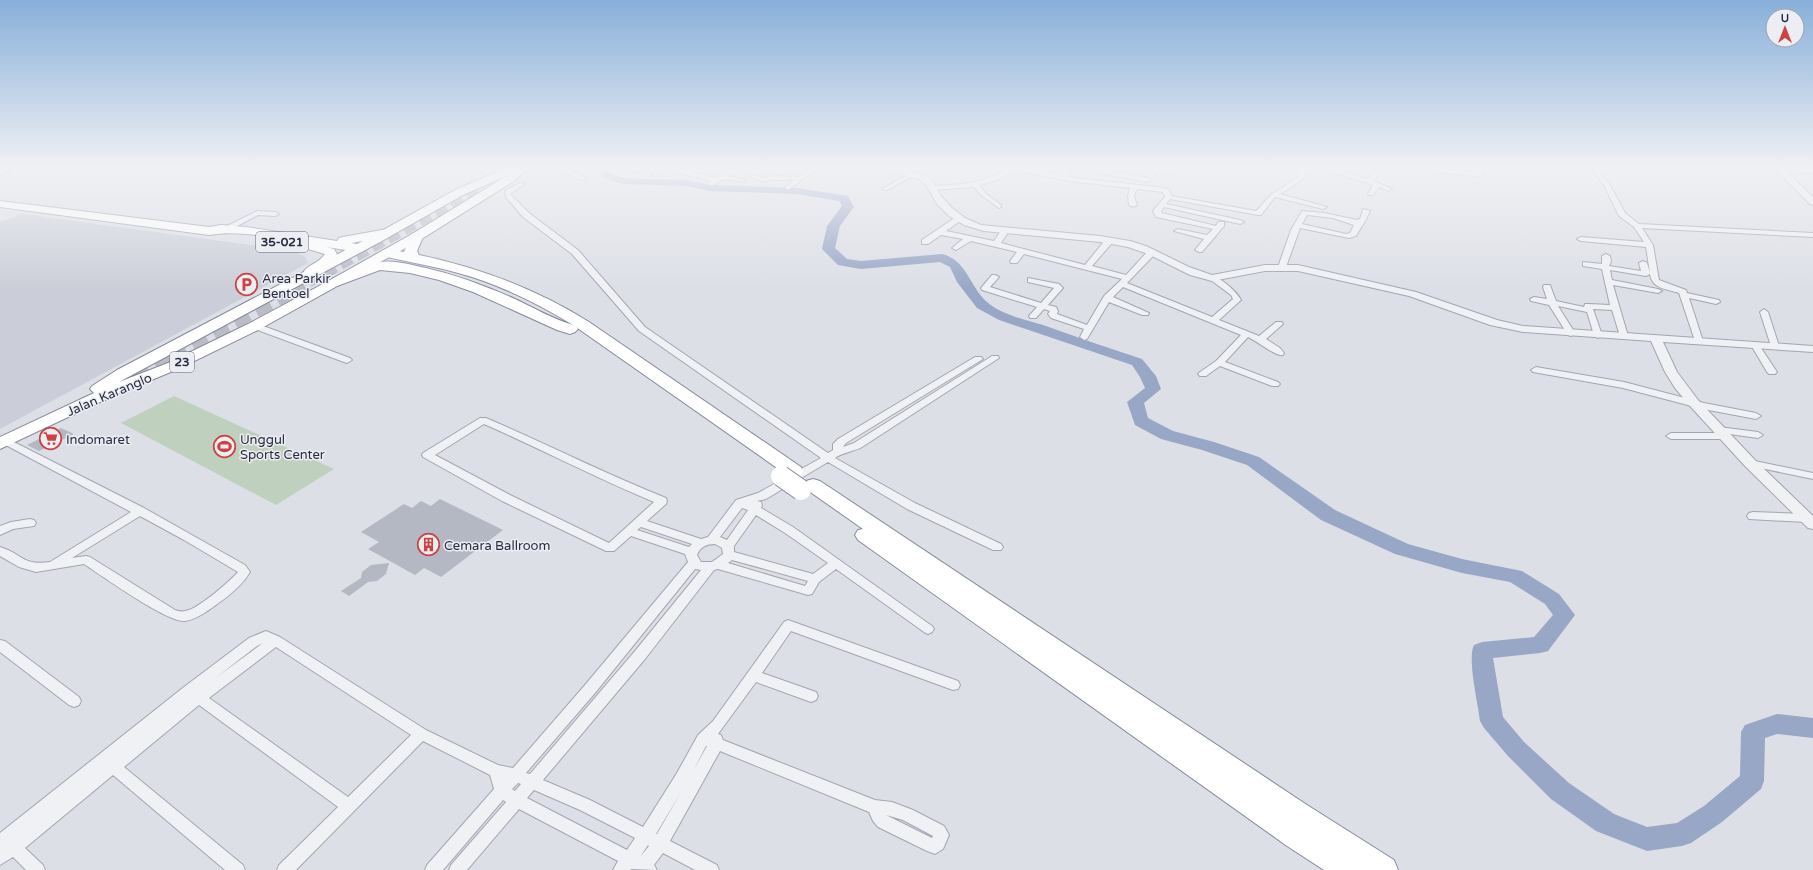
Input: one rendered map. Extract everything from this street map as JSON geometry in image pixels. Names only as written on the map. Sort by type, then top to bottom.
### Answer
[{"type":"highway","name":"Jalan Karanglo","points":[[103,391],[123,373],[433,208]]},
{"type":"highway","name":"Jalan Karanglo","points":[[2,442],[103,391],[173,366],[255,326],[383,256],[464,208]]},
{"type":"highway","points":[[414,258],[410,251],[416,236]]},
{"type":"highway","points":[[355,250],[383,256],[474,283],[542,313],[570,329],[1297,814],[1384,870]]},
{"type":"highway","points":[[383,256],[414,258],[466,270],[496,280],[516,288],[561,311],[584,325],[635,360],[797,481],[1297,837],[1350,870]]},
{"type":"highway","points":[[337,282],[367,269],[379,266],[413,269],[468,284],[542,319],[570,329]]},
{"type":"highway","name":"23","points":[[103,391],[130,377]]},
{"type":"main road","name":"35-021","points":[[28,208],[209,231],[225,229],[355,250]]},
{"type":"main road","name":"35-021","points":[[209,231],[214,234],[316,244],[387,233]]},
{"type":"main road","name":"35-021","points":[[262,299],[324,264],[330,257],[330,252],[316,244]]},
{"type":"street","points":[[519,208],[526,215],[575,252],[642,329],[828,458],[911,506],[997,547]]},
{"type":"street","points":[[946,208],[959,219],[973,225],[1004,231],[1109,241],[1135,246],[1152,252],[1192,273],[1217,277],[1282,267],[1298,268],[1412,294],[1502,325],[1538,331],[1813,349]]},
{"type":"street","points":[[1161,208],[1158,211],[1160,215],[1217,228]]},
{"type":"street","points":[[1174,208],[1240,222]]},
{"type":"street","points":[[1224,208],[1258,214],[1263,208]]},
{"type":"street","points":[[1619,208],[1622,214],[1637,226],[1649,245],[1655,281],[1659,284],[1680,290],[1685,295],[1692,324],[1699,341]]},
{"type":"street","points":[[1282,267],[1296,227],[1304,214],[1309,213],[1357,223],[1363,220],[1366,211]]},
{"type":"street","points":[[225,229],[256,213],[275,214]]},
{"type":"street","points":[[925,242],[959,219]]},
{"type":"street","points":[[1199,250],[1224,219]]},
{"type":"street","points":[[1296,227],[1346,236],[1353,234],[1358,225],[1357,223]]},
{"type":"street","points":[[1637,226],[1813,234]]},
{"type":"street","points":[[996,244],[1004,231]]},
{"type":"street","points":[[1178,231],[1209,238]]},
{"type":"street","points":[[938,232],[996,244],[1087,267],[1125,281],[1212,321],[1260,339],[1280,353]]},
{"type":"street","points":[[956,248],[969,239]]},
{"type":"street","points":[[1581,239],[1649,245]]},
{"type":"street","points":[[1087,267],[1109,241]]},
{"type":"street","points":[[1014,261],[1022,251]]},
{"type":"street","points":[[995,277],[986,288],[1053,309],[1054,311],[1052,314],[1054,316],[1086,333],[1107,298],[1152,252]]},
{"type":"street","points":[[1606,256],[1607,262],[1605,268],[1624,336]]},
{"type":"street","points":[[1586,264],[1646,274],[1643,263]]},
{"type":"street","points":[[1212,321],[1237,300],[1234,294],[1217,277]]},
{"type":"street","points":[[1031,280],[1059,288],[1044,306],[1033,316]]},
{"type":"street","points":[[1609,282],[1658,291]]},
{"type":"street","points":[[1547,287],[1553,304],[1571,333]]},
{"type":"street","points":[[1685,295],[1716,302]]},
{"type":"street","points":[[1107,298],[1145,313]]},
{"type":"street","points":[[1534,299],[1588,310],[1593,317],[1598,335]]},
{"type":"street","points":[[1588,310],[1588,306],[1592,305],[1615,308]]},
{"type":"street","points":[[1764,312],[1775,346]]},
{"type":"street","points":[[1260,339],[1278,324]]},
{"type":"street","points":[[255,326],[347,360]]},
{"type":"street","points":[[1203,374],[1219,363],[1246,335]]},
{"type":"street","points":[[1656,339],[1678,385],[1750,463],[1810,521]]},
{"type":"street","points":[[1756,345],[1772,372]]},
{"type":"street","points":[[433,870],[590,689],[692,557],[695,547],[707,541],[740,503],[762,496],[838,451],[850,449],[924,404],[995,358]]},
{"type":"street","points":[[838,451],[838,444],[842,441],[978,359]]},
{"type":"street","points":[[1219,363],[1275,384]]},
{"type":"street","points":[[1536,370],[1624,385],[1694,403],[1756,416]]},
{"type":"street","points":[[915,398],[924,404]]},
{"type":"street","points":[[483,420],[547,448],[606,478],[662,501],[629,531],[610,548],[506,498],[427,455],[483,420]]},
{"type":"street","points":[[1671,436],[1722,433],[1758,435]]},
{"type":"street","points":[[2,442],[140,511],[224,557],[241,568],[243,574],[231,586],[195,613],[182,616],[171,613],[86,560],[77,550]]},
{"type":"street","points":[[1750,463],[1813,476]]},
{"type":"street","points":[[457,870],[714,566],[725,560],[728,550],[755,510],[762,496]]},
{"type":"street","points":[[740,503],[789,530],[928,629]]},
{"type":"street","points":[[48,567],[140,511]]},
{"type":"street","points":[[1753,516],[1810,521]]},
{"type":"street","points":[[639,522],[707,541],[722,542],[728,550],[815,579]]},
{"type":"street","points":[[0,531],[11,526],[30,523]]},
{"type":"street","points":[[629,531],[692,557],[701,566],[714,566],[808,591],[815,579],[836,563]]},
{"type":"street","points":[[0,551],[30,567],[48,567],[86,560]]},
{"type":"street","points":[[496,771],[502,791],[516,800],[568,826],[625,864],[644,869],[660,844],[718,725],[788,625],[953,686]]},
{"type":"street","points":[[0,858],[6,843],[195,694],[276,640],[421,734],[496,771],[516,775],[585,805],[711,870]]},
{"type":"street","points":[[0,645],[74,701]]},
{"type":"street","points":[[752,675],[811,696]]},
{"type":"street","points":[[195,694],[349,806]]},
{"type":"street","points":[[285,870],[421,734]]},
{"type":"street","points":[[710,742],[739,751],[875,807]]},
{"type":"street","points":[[625,864],[645,837],[682,778],[710,742]]},
{"type":"street","points":[[109,763],[237,870]]},
{"type":"street","points":[[6,843],[37,870]]},
{"type":"shaded area","points":[[23,214],[294,251],[305,257],[308,263],[0,429],[0,222]]},
{"type":"green space","name":"Unggul Sports Center","points":[[174,396],[334,469],[276,505],[121,423]]},
{"type":"building","name":"Indomaret","points":[[61,428],[74,434],[39,451],[27,445]]},
{"type":"building","name":"Cemara Ballroom","points":[[440,499],[503,530],[441,577],[424,568],[415,575],[368,549],[379,542],[361,532],[404,504],[412,508],[421,501],[431,506]]},
{"type":"building","points":[[389,563],[386,574],[377,581],[368,582],[349,596],[341,591],[361,578],[362,572],[371,565]]},
{"type":"waterway","points":[[847,208],[836,221],[830,236],[828,249],[843,262],[861,265],[942,258],[955,265],[964,282],[982,305],[1004,317],[1137,362],[1148,376],[1153,389],[1135,402],[1141,421],[1167,435],[1208,446],[1253,461],[1328,515],[1402,549],[1462,566],[1515,576],[1552,599],[1565,615],[1540,645],[1482,651],[1482,662],[1492,721],[1516,749],[1560,791],[1605,823],[1647,839],[1682,834],[1713,814],[1752,781],[1753,732],[1777,724],[1813,728]]},
{"type":"tunnel","points":[[293,290],[444,208]]},
{"type":"tunnel","points":[[170,354],[295,289]]},
{"type":"tunnel","points":[[135,378],[183,354]]},
{"type":"place","name":"Area Parkir Bentoel","points":[[246,285]]},
{"type":"place","name":"Indomaret","points":[[50,439]]},
{"type":"place","name":"Unggul Sports Center","points":[[224,446]]},
{"type":"place","name":"Cemara Ballroom","points":[[429,545]]}]
